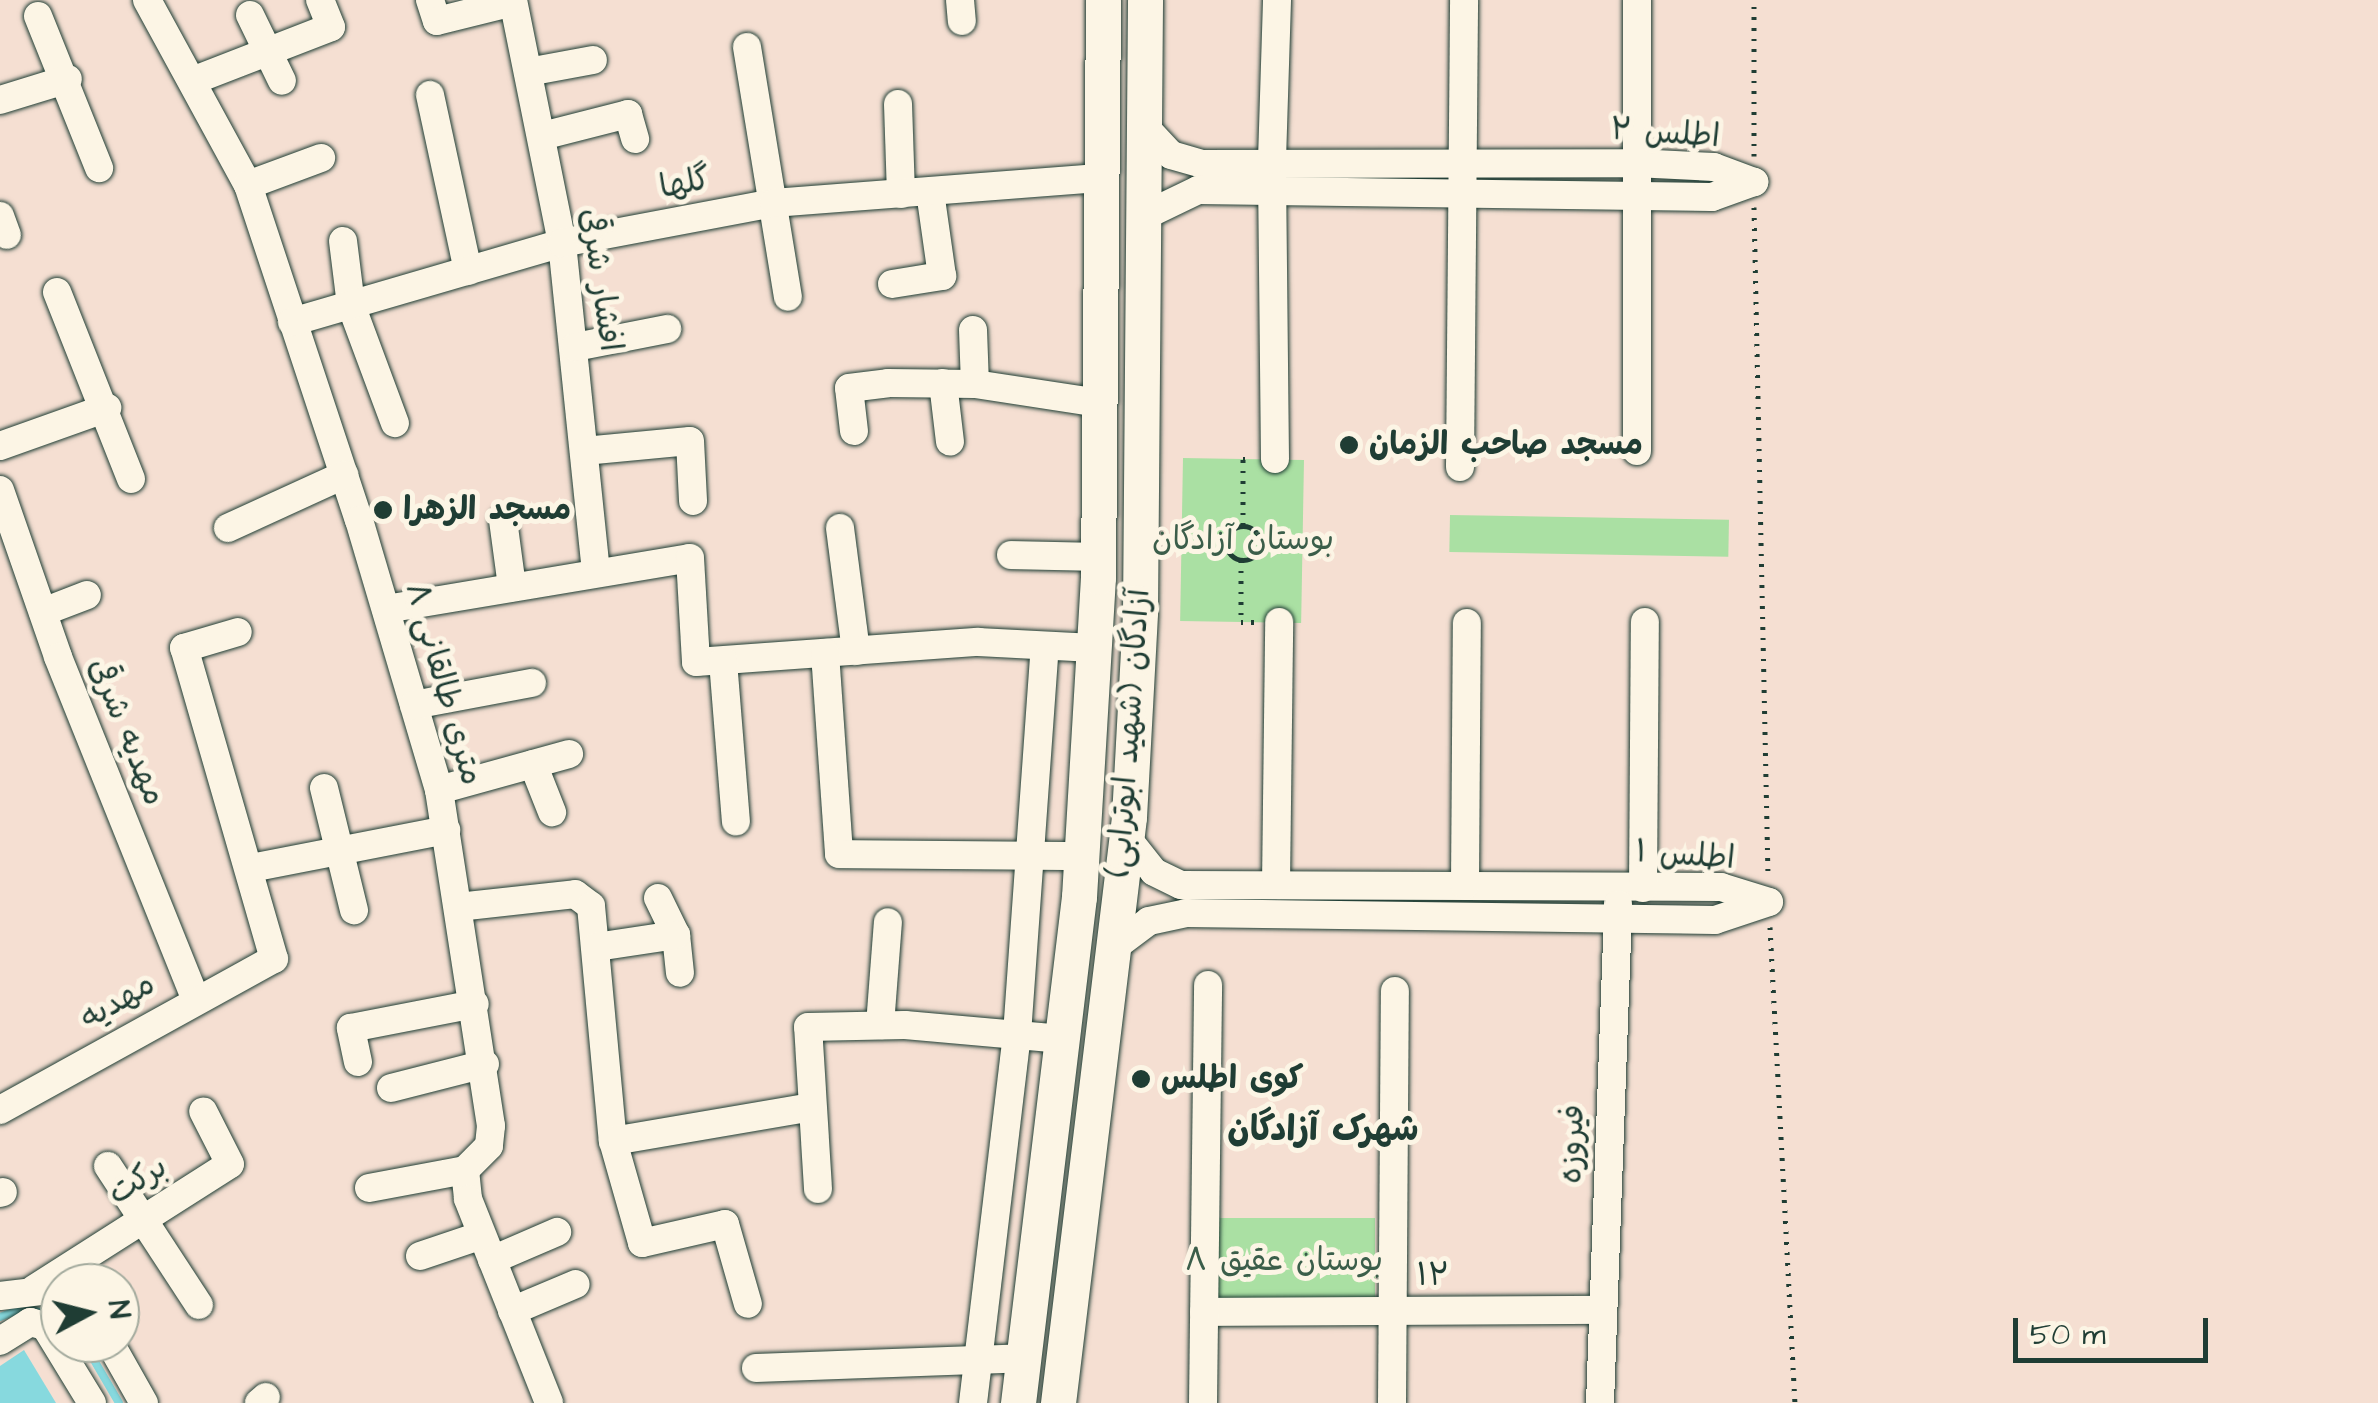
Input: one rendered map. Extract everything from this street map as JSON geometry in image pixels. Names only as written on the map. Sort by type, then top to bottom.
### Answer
[{"type":"main road","name":"آزادگان (شهید ابوترابی)","points":[[1018,1403],[1082,856],[1098,567],[1103,0]]},
{"type":"main road","name":"آزادگان (شهید ابوترابی)","points":[[1058,1403],[1126,838],[1140,576],[1146,0]]},
{"type":"main road","points":[[1098,567],[1140,576]]},
{"type":"street","name":"۸ متری طالقانی","points":[[148,0],[248,184],[344,475],[439,790],[485,1064],[489,1146],[464,1170]]},
{"type":"street","points":[[192,82],[331,27],[320,0]]},
{"type":"street","points":[[430,0],[437,20],[513,1]]},
{"type":"street","points":[[1276,460],[1272,160],[1278,0]]},
{"type":"street","points":[[1460,467],[1464,0]]},
{"type":"street","points":[[1637,0],[1637,452]]},
{"type":"street","name":"افشار شرقی","points":[[513,1],[562,243],[596,572]]},
{"type":"street","points":[[38,16],[68,79],[99,168]]},
{"type":"street","points":[[250,16],[272,50],[282,81]]},
{"type":"street","points":[[747,47],[788,297]]},
{"type":"street","points":[[528,72],[593,60]]},
{"type":"street","points":[[0,100],[68,79]]},
{"type":"street","points":[[430,95],[468,271]]},
{"type":"street","points":[[898,104],[902,194]]},
{"type":"street","points":[[542,136],[628,114],[635,139]]},
{"type":"street","name":"اطلس ۲","points":[[1145,127],[1172,155],[1203,164],[1272,160],[1635,163],[1714,167],[1754,182]]},
{"type":"street","points":[[248,184],[322,158]]},
{"type":"street","name":"گلها","points":[[292,322],[562,243],[774,203],[1101,178]]},
{"type":"street","name":"اطلس ۲","points":[[1144,216],[1198,190],[1712,197],[1754,182]]},
{"type":"street","points":[[892,284],[942,276],[930,192]]},
{"type":"street","points":[[342,242],[351,305],[395,423]]},
{"type":"street","points":[[56,292],[107,408],[131,479]]},
{"type":"street","points":[[574,347],[667,329]]},
{"type":"street","points":[[973,330],[975,384]]},
{"type":"street","points":[[943,383],[950,442]]},
{"type":"street","points":[[854,431],[849,388],[975,384],[1099,403]]},
{"type":"street","points":[[0,446],[107,408]]},
{"type":"street","points":[[584,451],[690,441],[692,501]]},
{"type":"street","points":[[228,528],[344,475]]},
{"type":"street","name":"مهدیه شرقی","points":[[0,490],[43,612],[194,998]]},
{"type":"street","points":[[504,520],[512,586]]},
{"type":"street","points":[[840,528],[856,651]]},
{"type":"street","points":[[1011,554],[1098,567]]},
{"type":"street","points":[[386,610],[690,558],[696,662],[978,642],[1094,648]]},
{"type":"street","points":[[43,612],[87,594]]},
{"type":"street","points":[[1276,885],[1279,622]]},
{"type":"street","name":"فیروزه","points":[[1600,1403],[1618,918],[1631,887],[1646,622]]},
{"type":"street","points":[[1465,886],[1467,623]]},
{"type":"street","points":[[238,632],[184,648],[251,868],[446,830]]},
{"type":"street","points":[[973,1403],[1018,1034],[1044,646]]},
{"type":"street","points":[[825,653],[839,854],[1082,856]]},
{"type":"street","points":[[723,660],[736,820]]},
{"type":"street","points":[[414,705],[532,682]]},
{"type":"street","points":[[439,790],[569,754]]},
{"type":"street","points":[[533,764],[552,812]]},
{"type":"street","points":[[324,788],[354,910]]},
{"type":"street","name":"اطلس ۱","points":[[1126,838],[1154,872],[1181,885],[1721,887],[1769,902]]},
{"type":"street","name":"مهدیه","points":[[0,1110],[194,998],[274,960],[251,868]]},
{"type":"street","points":[[458,907],[575,894],[591,906],[614,1141],[642,1244],[725,1224],[748,1304]]},
{"type":"street","points":[[658,898],[676,934],[680,973]]},
{"type":"street","name":"اطلس ۱","points":[[1113,948],[1150,921],[1186,913],[1715,920],[1769,902]]},
{"type":"street","points":[[880,1025],[888,922]]},
{"type":"street","points":[[596,947],[676,934]]},
{"type":"street","points":[[1203,1403],[1208,985]]},
{"type":"street","points":[[1392,1403],[1396,990]]},
{"type":"street","points":[[358,1062],[351,1028],[475,1004]]},
{"type":"street","points":[[818,1189],[808,1027],[880,1025],[1062,1038]]},
{"type":"street","points":[[390,1088],[485,1064]]},
{"type":"street","points":[[614,1141],[812,1107]]},
{"type":"street","name":"برکت","points":[[84,1263],[230,1164],[203,1111]]},
{"type":"street","points":[[108,1166],[200,1305]]},
{"type":"street","points":[[369,1188],[464,1170],[487,1247],[549,1403]]},
{"type":"street","points":[[420,1256],[557,1232]]},
{"type":"street","points":[[512,1311],[576,1284]]},
{"type":"street","points":[[0,1296],[40,1291]]},
{"type":"street","name":"۱۲","points":[[1204,1312],[1602,1310]]},
{"type":"street","points":[[0,1341],[30,1322],[45,1326],[92,1403]]},
{"type":"street","points":[[756,1368],[1024,1358]]},
{"type":"street","points":[[121,1363],[144,1403]]},
{"type":"path","points":[[1754,0],[1754,182],[1769,902],[1794,1403]]},
{"type":"path","points":[[1243,525],[1244,459]]},
{"type":"path","points":[[1225,544],[1228,533],[1243,525],[1254,529],[1260,544],[1256,554],[1241,560]]},
{"type":"path","points":[[1182,543],[1225,544],[1241,560],[1240,622]]},
{"type":"path","points":[[1260,544],[1303,545]]},
{"type":"green space","name":"بوستان آزادگان","points":[[1183,458],[1304,460],[1301,623],[1180,621]]},
{"type":"green space","points":[[1450,515],[1729,520],[1728,557],[1449,552]]},
{"type":"green space","name":"بوستان عقیق ۸","points":[[1215,1218],[1375,1218],[1375,1300],[1215,1300]]},
{"type":"water","points":[[24,1350],[56,1403],[0,1403],[0,1366]]},
{"type":"waterway","points":[[0,1317],[21,1309],[40,1312]]},
{"type":"waterway","points":[[96,1363],[119,1403]]},
{"type":"place","name":"مسجد صاحب الزمان","points":[[1349,445]]},
{"type":"place","name":"مسجد الزهرا","points":[[383,510]]},
{"type":"place","name":"کوی اطلس","points":[[1141,1079]]},
{"type":"district","name":"شهرک آزادگان","points":[[1323,1130]]}]
